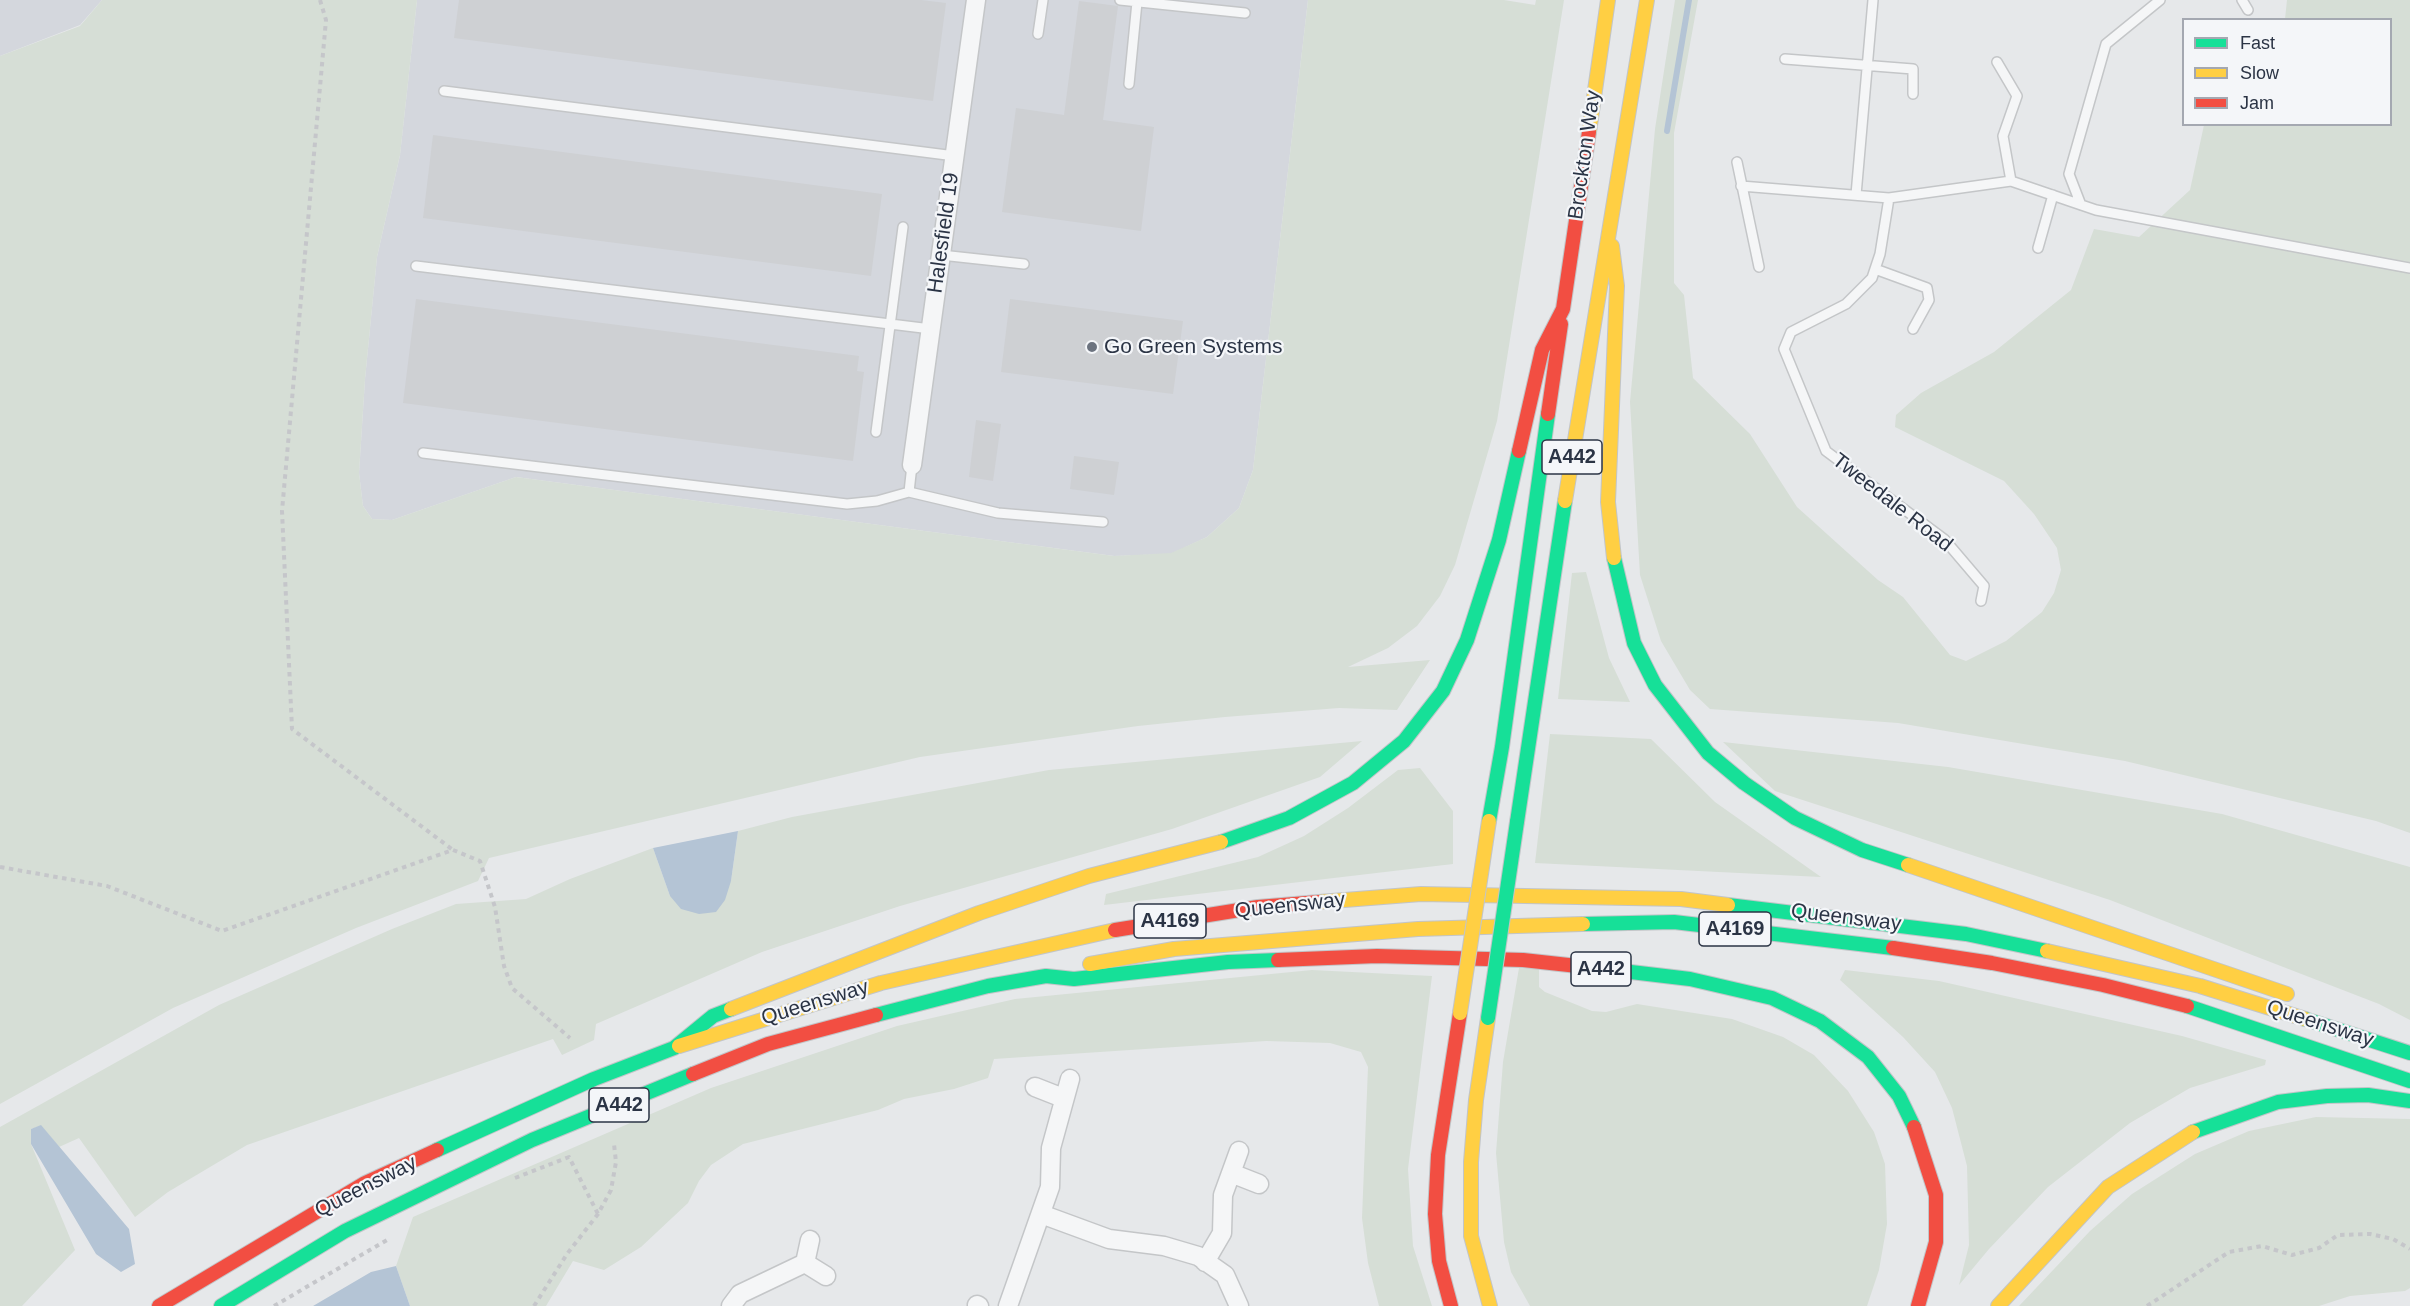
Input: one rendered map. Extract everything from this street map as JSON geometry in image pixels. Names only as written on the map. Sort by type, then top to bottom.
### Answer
[{"type":"main road","name":"Brockton Way","points":[[1451,1306],[1439,1261],[1435,1214],[1438,1155],[1502,747],[1608,0]]},
{"type":"main road","name":"Brockton Way","points":[[1610,228],[1647,0]]},
{"type":"main road","name":"A442","points":[[1490,1306],[1471,1236],[1471,1162],[1476,1100],[1610,228]]},
{"type":"main road","points":[[1610,228],[1617,285],[1609,448],[1611,544],[1627,625],[1655,685],[1679,719],[1708,753],[1744,783],[1795,818],[1862,850],[2226,972],[2302,1000]]},
{"type":"main road","name":"A442","points":[[674,1048],[713,1016],[979,913],[1089,876],[1214,845],[1289,818],[1353,783],[1404,741],[1443,691],[1467,640],[1499,540],[1542,350],[1563,309]]},
{"type":"main road","name":"Queensway","points":[[159,1306],[179,1292],[366,1183],[594,1079],[674,1048],[881,983],[1110,931],[1258,907],[1421,894],[1681,899],[1966,934],[2088,959],[2200,986],[2410,1053]]},
{"type":"main road","name":"Queensway","points":[[221,1306],[345,1231],[532,1140],[768,1044],[924,1002],[1046,976],[1073,967],[1174,949],[1418,929],[1674,922],[1851,942],[1992,963],[2103,985],[2207,1012],[2410,1081]]},
{"type":"main road","name":"A442","points":[[1046,976],[1074,979],[1228,962],[1377,956],[1524,960],[1690,979],[1772,998],[1820,1021],[1868,1057],[1899,1096],[1921,1143],[1936,1195],[1936,1242],[1918,1306]]},
{"type":"main road","points":[[2346,1017],[2396,1048]]},
{"type":"main road","points":[[1998,1306],[2108,1187],[2151,1157],[2199,1129],[2278,1102],[2327,1096],[2368,1095],[2410,1101]]},
{"type":"street","name":"Halesfield 19","points":[[912,465],[976,0]]},
{"type":"street","points":[[1008,1306],[1050,1187],[1051,1148],[1070,1079]]},
{"type":"street","points":[[1035,1087],[1063,1098]]},
{"type":"street","points":[[1205,1262],[1222,1233],[1223,1195],[1239,1151]]},
{"type":"street","points":[[1231,1173],[1259,1184]]},
{"type":"street","points":[[1041,1214],[1109,1239],[1164,1246],[1198,1256],[1225,1275],[1239,1306]]},
{"type":"street","points":[[805,1263],[810,1240]]},
{"type":"street","points":[[805,1263],[826,1276]]},
{"type":"street","points":[[731,1306],[740,1294],[805,1263]]},
{"type":"lane","points":[[1038,34],[1043,0]]},
{"type":"lane","points":[[1120,0],[1245,13]]},
{"type":"lane","points":[[1856,195],[1873,0]]},
{"type":"lane","points":[[2081,205],[2068,174],[2106,44],[2160,0]]},
{"type":"lane","points":[[2242,0],[2248,10]]},
{"type":"lane","points":[[1129,84],[1137,2]]},
{"type":"lane","points":[[1785,59],[1913,69],[1913,94]]},
{"type":"lane","points":[[1997,62],[2017,96],[2003,136],[2011,181]]},
{"type":"lane","points":[[444,91],[955,156]]},
{"type":"lane","points":[[1737,162],[1759,267]]},
{"type":"lane","points":[[1742,186],[1889,198],[2011,181],[2096,210],[2410,268]]},
{"type":"lane","points":[[2037,248],[2053,195]]},
{"type":"lane","name":"Tweedale Road","points":[[1889,198],[1872,278],[1846,304],[1791,332],[1784,349],[1826,451],[1944,539],[1984,586],[1981,601]]},
{"type":"lane","points":[[876,432],[903,227]]},
{"type":"lane","points":[[941,255],[1024,264]]},
{"type":"lane","points":[[416,266],[931,329]]},
{"type":"lane","points":[[1875,269],[1927,288],[1929,300],[1913,329]]},
{"type":"lane","points":[[423,453],[826,502],[878,501],[909,492],[998,513],[1103,522]]},
{"type":"lane","points":[[909,492],[912,465]]},
{"type":"path","points":[[320,0],[326,20],[282,511],[292,729],[453,850],[480,861],[495,907],[504,966],[512,988],[570,1038]]},
{"type":"path","points":[[0,867],[107,886],[222,931],[453,850]]},
{"type":"path","points":[[534,1306],[567,1254],[598,1214],[611,1190],[616,1162],[614,1144]]},
{"type":"path","points":[[514,1179],[569,1157],[598,1214]]},
{"type":"path","points":[[2147,1306],[2229,1252],[2262,1246],[2292,1255],[2319,1248],[2338,1235],[2370,1234],[2393,1239],[2410,1249]]},
{"type":"path","points":[[274,1306],[389,1239]]},
{"type":"shaded area","points":[[0,0],[102,0],[80,25],[0,56]]},
{"type":"shaded area","points":[[102,0],[417,0],[400,155],[377,257],[365,379],[359,473],[363,506],[372,519],[392,520],[516,477],[1114,556],[1171,553],[1207,537],[1239,508],[1253,470],[1308,0],[1504,0],[1535,5],[1536,0],[1564,0],[1497,421],[1455,565],[1440,596],[1417,626],[1388,648],[1348,667],[1430,660],[1397,710],[1339,708],[1225,717],[1138,726],[920,757],[489,858],[478,881],[356,928],[173,1008],[0,1104],[0,56],[80,26]]},
{"type":"shaded area","points":[[417,0],[1308,0],[1253,470],[1239,508],[1207,537],[1171,554],[1114,556],[516,477],[392,520],[372,519],[363,506],[359,473],[365,379],[377,257],[400,155]]},
{"type":"shaded area","points":[[1675,0],[1698,0],[1674,133],[1674,283],[1684,295],[1693,378],[1750,434],[1797,507],[1878,580],[1903,597],[1950,655],[1966,661],[2006,641],[2042,612],[2054,593],[2061,570],[2057,548],[2034,514],[2004,481],[1895,427],[1896,415],[1921,393],[1994,352],[2071,290],[2094,229],[2139,237],[2190,190],[2204,126],[2392,126],[2392,18],[2285,18],[2287,0],[2410,0],[2410,833],[2376,821],[2125,761],[1898,723],[1710,709],[1690,690],[1661,641],[1640,575],[1630,402],[1655,129]]},
{"type":"shaded area","points":[[1586,572],[1609,658],[1630,702],[1558,699],[1572,573]]},
{"type":"shaded area","points":[[1550,734],[1651,739],[1715,802],[1821,877],[1535,863]]},
{"type":"shaded area","points":[[1362,741],[1320,777],[1172,829],[900,906],[762,952],[596,1024],[594,1040],[562,1055],[553,1039],[247,1145],[168,1192],[135,1217],[79,1138],[59,1147],[41,1126],[31,1129],[31,1144],[75,1250],[22,1306],[0,1306],[0,1127],[219,1005],[392,929],[456,904],[526,899],[570,879],[653,848],[670,896],[731,881],[738,831],[792,817],[1049,770]]},
{"type":"shaded area","points":[[1723,742],[1948,767],[2222,814],[2410,867],[2410,1020],[2379,1004],[2110,900],[1775,791]]},
{"type":"shaded area","points":[[1420,768],[1453,811],[1453,864],[1104,905],[1106,894],[1258,857],[1304,836],[1348,808],[1398,770]]},
{"type":"shaded area","points":[[1519,968],[1539,969],[1539,987],[1545,992],[1592,1011],[1606,1012],[1637,1004],[1732,1019],[1783,1037],[1814,1055],[1848,1091],[1874,1132],[1885,1164],[1887,1224],[1879,1270],[1867,1306],[1530,1306],[1511,1272],[1504,1242],[1496,1153],[1503,1062]]},
{"type":"shaded area","points":[[1312,970],[1432,976],[1408,1169],[1413,1246],[1432,1306],[1379,1306],[1368,1263],[1362,1218],[1368,1067],[1361,1052],[1330,1043],[1266,1041],[994,1059],[988,1078],[954,1089],[904,1099],[878,1110],[743,1144],[711,1165],[699,1181],[688,1203],[641,1247],[604,1270],[573,1261],[546,1306],[410,1306],[396,1266],[413,1217],[711,1088],[897,1026],[1015,999]]},
{"type":"shaded area","points":[[1845,970],[1939,981],[2182,1036],[2266,1060],[2265,1065],[2190,1088],[2130,1123],[2048,1187],[1989,1249],[1959,1285],[1969,1245],[1967,1166],[1952,1108],[1935,1072],[1903,1037],[1840,980]]},
{"type":"shaded area","points":[[2316,1117],[2410,1119],[2410,1288],[2405,1291],[2350,1296],[2319,1306],[2019,1306],[2090,1231],[2132,1194],[2195,1154],[2249,1131]]},
{"type":"water","points":[[738,831],[731,881],[725,900],[716,912],[699,914],[681,909],[670,896],[653,848]]},
{"type":"water","points":[[41,1125],[129,1229],[135,1264],[121,1272],[96,1254],[31,1144],[31,1129]]},
{"type":"water","points":[[396,1266],[410,1306],[313,1306],[371,1272]]},
{"type":"building","points":[[459,0],[921,0],[946,3],[933,101],[454,38]]},
{"type":"building","points":[[1079,1],[1118,6],[1103,120],[1154,127],[1141,231],[1002,212],[1016,108],[1064,115]]},
{"type":"building","points":[[433,135],[882,194],[871,276],[423,218]]},
{"type":"building","points":[[416,299],[859,356],[857,371],[864,372],[853,461],[403,403]]},
{"type":"building","name":"Go Green Systems","points":[[1010,299],[1183,321],[1173,394],[1001,372]]},
{"type":"building","points":[[976,420],[1001,424],[993,481],[969,477]]},
{"type":"building","points":[[1074,456],[1119,462],[1114,495],[1070,489]]},
{"type":"waterway","points":[[1667,131],[1689,0]]},
{"type":"traffic: fast","points":[[1489,821],[1502,747],[1548,414]]},
{"type":"traffic: fast","points":[[1221,842],[1289,818],[1353,783],[1404,741],[1443,691],[1467,640],[1499,540],[1519,451]]},
{"type":"traffic: fast","points":[[1517,822],[1565,501]]},
{"type":"traffic: fast","points":[[1614,558],[1634,643],[1655,685],[1708,753],[1744,783],[1795,818],[1862,850],[1908,865]]},
{"type":"traffic: fast","points":[[1488,1018],[1517,822]]},
{"type":"traffic: fast","points":[[1728,905],[1966,934],[2047,951]]},
{"type":"traffic: fast","points":[[1583,924],[1674,922],[1893,948]]},
{"type":"traffic: fast","points":[[876,1015],[988,986],[1046,976],[1074,979],[1228,962],[1278,960]]},
{"type":"traffic: fast","points":[[1614,970],[1690,979],[1772,998],[1820,1021],[1868,1057],[1899,1096],[1914,1127]]},
{"type":"traffic: fast","points":[[2187,1006],[2410,1081]]},
{"type":"traffic: fast","points":[[437,1150],[594,1079],[674,1048],[713,1016],[731,1009]]},
{"type":"traffic: fast","points":[[2305,1019],[2410,1053]]},
{"type":"traffic: fast","points":[[221,1306],[345,1231],[532,1140],[693,1074]]},
{"type":"traffic: fast","points":[[2193,1132],[2278,1102],[2327,1096],[2368,1095],[2410,1101]]},
{"type":"traffic: slow","points":[[1589,132],[1608,0]]},
{"type":"traffic: slow","points":[[1565,501],[1647,0]]},
{"type":"traffic: slow","points":[[1612,246],[1617,286],[1608,502],[1614,558]]},
{"type":"traffic: slow","points":[[1460,1013],[1489,821]]},
{"type":"traffic: slow","points":[[731,1009],[979,913],[1089,876],[1221,842]]},
{"type":"traffic: slow","points":[[1908,865],[2287,994]]},
{"type":"traffic: slow","points":[[1319,902],[1421,894],[1681,899],[1728,905]]},
{"type":"traffic: slow","points":[[1090,964],[1174,949],[1418,929],[1583,924]]},
{"type":"traffic: slow","points":[[679,1046],[881,983],[1115,930]]},
{"type":"traffic: slow","points":[[2047,951],[2200,986],[2305,1019]]},
{"type":"traffic: slow","points":[[1488,1018],[1476,1100],[1471,1162],[1471,1236],[1490,1306]]},
{"type":"traffic: slow","points":[[1998,1306],[2108,1187],[2193,1132]]},
{"type":"traffic: jam","points":[[1519,451],[1542,350],[1563,309],[1589,132]]},
{"type":"traffic: jam","points":[[1548,414],[1561,324]]},
{"type":"traffic: jam","points":[[1115,930],[1258,907],[1319,902]]},
{"type":"traffic: jam","points":[[1893,948],[1992,963],[2103,985],[2187,1006]]},
{"type":"traffic: jam","points":[[1278,960],[1377,956],[1523,960],[1614,970]]},
{"type":"traffic: jam","points":[[1451,1306],[1439,1261],[1435,1214],[1438,1155],[1460,1013]]},
{"type":"traffic: jam","points":[[693,1074],[768,1044],[876,1015]]},
{"type":"traffic: jam","points":[[1914,1127],[1936,1195],[1936,1242],[1918,1306]]},
{"type":"traffic: jam","points":[[159,1306],[365,1183],[437,1150]]},
{"type":"place","name":"Go Green Systems","points":[[1092,347]]}]
